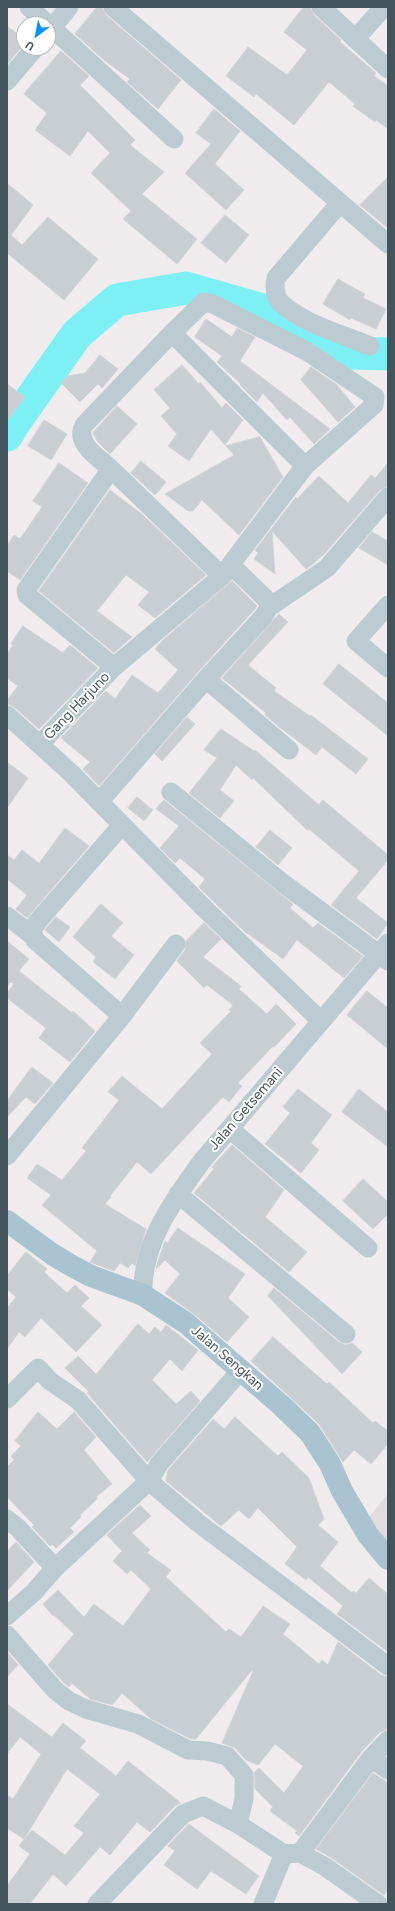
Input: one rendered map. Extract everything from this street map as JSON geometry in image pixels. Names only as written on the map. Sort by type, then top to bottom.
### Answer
[{"type":"main road","name":"Jalan Sengkan","points":[[7,1221],[52,1254],[72,1266],[91,1276],[143,1295],[186,1323],[282,1406],[310,1433],[330,1464],[342,1491],[364,1529],[388,1559]]},
{"type":"street","points":[[29,7],[37,16]]},
{"type":"street","points":[[56,23],[69,7]]},
{"type":"street","points":[[113,7],[388,244]]},
{"type":"street","points":[[321,7],[388,69]]},
{"type":"street","points":[[355,39],[384,7]]},
{"type":"street","points":[[56,35],[174,139]]},
{"type":"street","points":[[7,80],[28,56]]},
{"type":"street","points":[[340,203],[276,278],[274,288],[281,303],[305,319],[370,346]]},
{"type":"street","name":"Gang Harjuno","points":[[40,744],[114,667],[226,571],[305,466],[374,406],[375,397],[308,352],[213,304],[204,302],[172,333]]},
{"type":"street","points":[[271,606],[271,604],[226,571],[110,469],[84,443],[81,436],[82,429],[92,416],[172,333],[305,466]]},
{"type":"street","points":[[110,469],[26,590],[27,595],[114,667]]},
{"type":"street","points":[[99,802],[206,679],[263,618],[271,606],[327,568],[388,497]]},
{"type":"street","points":[[388,605],[356,640],[388,668]]},
{"type":"street","points":[[206,679],[289,750]]},
{"type":"street","points":[[7,715],[40,744],[205,909],[321,1021]]},
{"type":"street","points":[[171,792],[284,884],[385,953]]},
{"type":"street","points":[[33,936],[32,930],[38,921],[122,825]]},
{"type":"street","points":[[7,916],[33,936],[35,940],[122,1016]]},
{"type":"street","points":[[7,1156],[122,1016],[176,944]]},
{"type":"street","name":"Jalan Getsemani","points":[[143,1295],[145,1266],[152,1244],[164,1217],[178,1194],[202,1161],[321,1021],[385,953]]},
{"type":"street","points":[[230,1128],[368,1248]]},
{"type":"street","points":[[178,1194],[346,1334]]},
{"type":"street","points":[[7,1399],[38,1368],[50,1381],[78,1400],[149,1480],[197,1522],[388,1666]]},
{"type":"street","points":[[7,1616],[34,1592],[55,1568],[149,1480],[159,1464],[241,1370]]},
{"type":"street","points":[[7,1519],[18,1528],[55,1568]]},
{"type":"street","points":[[7,1635],[55,1690],[69,1701],[86,1709],[138,1724],[188,1750],[207,1751],[227,1756],[244,1775],[244,1799],[238,1824]]},
{"type":"street","points":[[263,1904],[292,1854],[371,1758],[388,1740]]},
{"type":"street","points":[[371,1758],[388,1770]]},
{"type":"street","points":[[97,1904],[183,1814],[203,1806],[292,1854],[324,1866],[378,1904]]},
{"type":"shaded area","points":[[388,1493],[388,1571],[372,1553],[360,1529]]},
{"type":"building","points":[[97,7],[102,7],[106,15],[181,80],[158,109],[127,82],[130,79],[104,60],[75,34]]},
{"type":"building","points":[[304,7],[310,7],[314,15],[341,40],[340,42],[376,73],[374,76],[388,86],[388,129],[376,120],[375,122],[353,106],[355,104],[329,82],[294,125],[256,94],[254,97],[226,76],[248,47],[287,75],[307,50],[284,32]]},
{"type":"building","points":[[7,26],[16,33],[16,53],[7,64]]},
{"type":"building","points":[[61,51],[89,76],[80,85],[135,140],[130,145],[164,172],[142,194],[197,239],[177,264],[123,219],[131,211],[91,173],[110,153],[88,131],[70,156],[35,130],[47,113],[24,94]]},
{"type":"building","points":[[214,109],[240,131],[215,164],[244,190],[226,210],[185,173],[211,144],[196,133]]},
{"type":"building","points":[[388,177],[388,228],[360,205]]},
{"type":"building","points":[[7,183],[33,205],[11,235],[22,245],[48,217],[98,259],[64,300],[7,253]]},
{"type":"building","points":[[225,215],[249,235],[226,263],[201,243]]},
{"type":"building","points":[[338,279],[365,294],[363,298],[386,309],[376,329],[351,318],[350,320],[323,304]]},
{"type":"building","points":[[206,319],[232,337],[237,328],[255,337],[240,361],[330,429],[314,444],[290,417],[287,420],[263,393],[257,402],[240,385],[241,384],[217,362],[222,356],[195,337]]},
{"type":"building","points":[[100,355],[118,369],[102,388],[98,384],[80,402],[61,383],[68,376],[85,373]]},
{"type":"building","points":[[182,365],[199,384],[200,382],[222,408],[226,403],[243,420],[225,445],[211,429],[189,461],[168,446],[177,434],[161,416],[170,408],[154,390]]},
{"type":"building","points":[[311,367],[336,384],[355,407],[338,422],[301,380]]},
{"type":"building","points":[[7,384],[25,397],[7,421]]},
{"type":"building","points":[[117,406],[137,424],[110,454],[98,442],[93,433]]},
{"type":"building","points":[[44,420],[67,434],[51,460],[28,446]]},
{"type":"building","points":[[260,437],[283,477],[239,535],[202,500],[193,511],[188,511],[165,494],[234,455],[226,446]]},
{"type":"building","points":[[141,461],[166,482],[155,495],[131,473]]},
{"type":"building","points":[[59,463],[88,483],[20,580],[7,571],[7,546],[14,535],[20,539],[42,507],[33,501]]},
{"type":"building","points":[[388,463],[388,486],[380,490],[326,552],[312,565],[306,569],[272,531],[275,574],[254,559],[258,553],[255,550],[296,497],[297,499],[319,476],[348,503],[371,475],[375,478]]},
{"type":"building","points":[[110,490],[143,515],[206,575],[155,618],[138,605],[149,592],[126,575],[97,611],[132,637],[114,653],[39,591]]},
{"type":"building","points":[[372,532],[388,541],[388,565],[359,548]]},
{"type":"building","points":[[232,581],[257,606],[99,786],[83,769],[90,762],[61,738],[106,691],[115,699],[132,675],[158,693],[178,670],[155,649],[163,640]]},
{"type":"building","points":[[279,614],[288,622],[248,665],[276,688],[274,691],[310,716],[311,715],[368,759],[356,774],[322,747],[316,755],[278,726],[265,715],[266,713],[222,678]]},
{"type":"building","points":[[23,626],[63,653],[70,645],[98,668],[39,729],[14,707],[7,703],[7,700],[18,686],[7,678],[7,654],[13,645],[11,644]]},
{"type":"building","points":[[339,664],[388,703],[388,736],[323,684]]},
{"type":"building","points":[[187,717],[195,724],[162,761],[155,754]]},
{"type":"building","points":[[221,729],[254,751],[255,750],[319,805],[323,800],[388,855],[388,860],[356,898],[388,923],[377,939],[331,905],[359,871],[309,829],[307,830],[253,778],[252,780],[236,765],[220,790],[234,801],[220,818],[189,793],[217,758],[204,750]]},
{"type":"building","points":[[7,762],[28,778],[7,808]]},
{"type":"building","points":[[137,797],[153,810],[144,821],[128,808]]},
{"type":"building","points":[[164,800],[293,904],[290,908],[313,928],[318,923],[363,956],[344,978],[297,940],[283,959],[247,934],[213,901],[199,887],[205,879],[180,858],[175,863],[160,848],[179,826],[156,809]]},
{"type":"building","points":[[65,828],[89,846],[27,918],[16,909],[27,895],[7,879],[7,855],[14,860],[22,850],[39,863]]},
{"type":"building","points":[[270,830],[292,848],[278,865],[256,847]]},
{"type":"building","points":[[101,904],[123,923],[111,936],[134,955],[115,979],[93,962],[96,957],[73,937]]},
{"type":"building","points":[[56,917],[70,927],[59,942],[45,930]]},
{"type":"building","points":[[204,923],[221,939],[203,957],[241,986],[239,989],[267,1014],[276,1004],[296,1024],[238,1083],[242,1086],[229,1102],[223,1097],[151,1174],[137,1162],[110,1196],[111,1197],[105,1204],[146,1229],[135,1266],[132,1263],[128,1268],[120,1263],[114,1271],[90,1262],[97,1251],[42,1205],[51,1195],[27,1178],[37,1164],[62,1180],[86,1151],[82,1148],[119,1100],[108,1092],[122,1076],[162,1109],[212,1054],[200,1043],[231,1011],[229,1010],[233,1005],[207,985],[204,988],[177,961],[185,950],[186,941]]},
{"type":"building","points":[[7,941],[29,959],[19,971],[72,1013],[73,1011],[95,1031],[70,1062],[39,1038],[46,1028],[7,998],[7,993],[14,984],[11,982],[7,986]]},
{"type":"building","points":[[367,991],[388,1008],[388,1049],[347,1015]]},
{"type":"building","points":[[32,1067],[53,1083],[35,1104],[26,1097],[7,1117],[7,1101]]},
{"type":"building","points":[[298,1089],[332,1115],[311,1143],[319,1150],[301,1173],[265,1144],[290,1113],[283,1107]]},
{"type":"building","points":[[359,1089],[388,1112],[388,1147],[342,1112]]},
{"type":"building","points":[[232,1145],[284,1190],[265,1217],[307,1252],[289,1272],[194,1193],[214,1169],[212,1167]]},
{"type":"building","points":[[363,1179],[388,1202],[388,1214],[373,1229],[343,1201]]},
{"type":"building","points":[[178,1228],[245,1274],[228,1298],[249,1317],[227,1342],[194,1314],[165,1293],[180,1274],[165,1260],[156,1269],[165,1241],[167,1243]]},
{"type":"building","points":[[26,1252],[47,1269],[44,1272],[67,1293],[75,1285],[89,1298],[81,1306],[102,1325],[76,1352],[41,1318],[25,1337],[19,1332],[7,1349],[7,1308],[16,1297],[7,1289],[7,1276]]},
{"type":"building","points":[[274,1288],[339,1342],[345,1345],[352,1343],[362,1352],[342,1374],[268,1296]]},
{"type":"building","points":[[138,1324],[149,1334],[155,1327],[161,1332],[166,1325],[198,1350],[182,1371],[170,1359],[152,1380],[176,1404],[191,1391],[200,1401],[147,1462],[87,1393],[89,1392],[65,1368],[78,1356],[96,1374]]},
{"type":"building","points":[[273,1337],[327,1384],[329,1382],[373,1423],[375,1421],[388,1431],[388,1444],[371,1464],[354,1450],[343,1462],[319,1424],[251,1361]]},
{"type":"building","points":[[38,1412],[57,1429],[74,1412],[96,1437],[84,1450],[112,1484],[96,1497],[97,1499],[80,1515],[81,1517],[70,1528],[74,1532],[56,1548],[52,1544],[50,1546],[32,1527],[34,1525],[7,1497],[7,1467],[14,1460],[11,1456],[21,1446],[15,1441]]},
{"type":"building","points":[[235,1417],[278,1456],[282,1452],[309,1478],[324,1519],[318,1525],[338,1542],[320,1566],[352,1593],[353,1591],[356,1593],[369,1578],[388,1594],[388,1652],[337,1614],[343,1606],[308,1577],[306,1580],[285,1564],[297,1547],[258,1508],[249,1519],[239,1510],[221,1526],[166,1481],[168,1470],[213,1419],[224,1429]]},
{"type":"building","points":[[140,1505],[151,1516],[132,1533],[150,1550],[147,1553],[171,1570],[166,1577],[226,1632],[229,1629],[241,1637],[263,1606],[290,1624],[283,1634],[319,1664],[322,1660],[328,1665],[338,1642],[381,1675],[388,1677],[388,1729],[380,1732],[362,1751],[299,1836],[295,1833],[297,1831],[270,1811],[273,1807],[255,1789],[254,1773],[259,1768],[284,1793],[303,1766],[275,1744],[258,1765],[246,1760],[235,1748],[222,1743],[253,1671],[252,1670],[196,1739],[191,1739],[151,1719],[122,1693],[112,1705],[90,1699],[72,1683],[69,1687],[48,1665],[74,1634],[54,1615],[53,1616],[43,1604],[58,1590],[84,1617],[94,1604],[123,1626],[151,1589],[131,1570],[127,1574],[113,1561],[122,1551],[107,1535]]},
{"type":"building","points":[[16,1542],[34,1562],[7,1591],[7,1552]]},
{"type":"building","points":[[7,1652],[18,1665],[7,1677]]},
{"type":"building","points":[[7,1704],[52,1737],[63,1723],[86,1741],[80,1748],[116,1776],[128,1761],[181,1803],[175,1806],[150,1832],[137,1822],[110,1855],[100,1847],[66,1886],[53,1874],[30,1904],[7,1904],[7,1886],[30,1854],[19,1846],[32,1830],[65,1855],[84,1833],[74,1826],[100,1794],[67,1769],[24,1839],[7,1828],[7,1795],[13,1799],[41,1754],[20,1737],[7,1754]]},
{"type":"building","points":[[373,1773],[388,1783],[388,1890],[384,1895],[330,1857],[316,1849]]},
{"type":"building","points":[[189,1824],[259,1876],[246,1894],[211,1871],[197,1889],[164,1865],[175,1851],[168,1846]]},
{"type":"waterway","points":[[7,435],[77,334],[117,300],[186,288],[263,310],[350,353],[388,354]]}]
